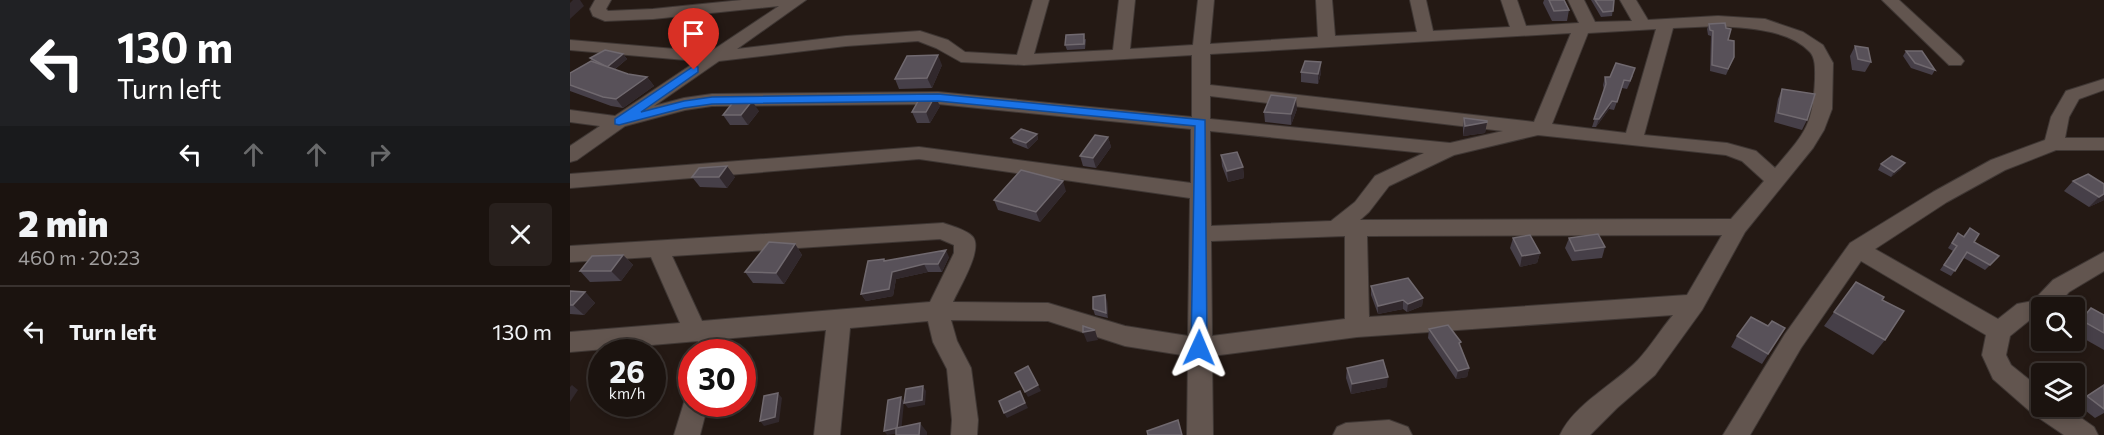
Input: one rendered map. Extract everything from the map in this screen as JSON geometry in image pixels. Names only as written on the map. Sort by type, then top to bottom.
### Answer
[{"type":"street","points":[[603,0],[598,9],[599,13],[605,16],[653,14],[787,0]]},
{"type":"street","points":[[570,155],[798,0]]},
{"type":"street","points":[[1024,60],[1041,0]]},
{"type":"street","points":[[1121,54],[1127,0]]},
{"type":"street","points":[[1200,435],[1201,89],[1206,0]]},
{"type":"street","points":[[1324,0],[1326,41]]},
{"type":"street","points":[[1418,0],[1426,36]]},
{"type":"street","points":[[1509,0],[1520,31]]},
{"type":"street","points":[[1541,128],[1586,27],[1575,0]]},
{"type":"street","points":[[1628,0],[1643,25]]},
{"type":"street","points":[[1890,0],[1954,61]]},
{"type":"street","points":[[570,45],[713,57],[846,41],[921,36],[942,44],[961,57],[1024,60],[1326,41],[1718,21],[1765,24],[1797,36],[1817,49],[1824,63],[1823,109],[1815,130],[1737,227],[1694,304],[1646,368],[1608,400],[1573,435]]},
{"type":"street","points":[[1633,140],[1666,24]]},
{"type":"street","points":[[2054,144],[2060,117],[2072,95],[2104,84]]},
{"type":"street","points":[[1201,89],[1743,152],[1774,179]]},
{"type":"street","points":[[570,116],[619,122],[684,104],[712,100],[938,98],[1450,149]]},
{"type":"street","points":[[1357,327],[1345,229],[1382,181],[1450,149],[1541,128]]},
{"type":"street","points":[[1736,435],[1792,341],[1858,249],[1940,197],[1998,165],[2054,144],[2104,144]]},
{"type":"street","points":[[570,181],[919,153],[1201,192]]},
{"type":"street","points":[[1200,234],[1345,229],[1737,227]]},
{"type":"street","points":[[570,254],[943,231],[964,241],[965,253],[937,311],[945,342],[959,368],[965,420],[964,435]]},
{"type":"street","points":[[658,249],[705,338]]},
{"type":"street","points":[[1858,249],[1999,331]]},
{"type":"street","points":[[2031,397],[2002,372],[1994,355],[1999,331],[2025,311],[2039,309],[2061,286],[2104,260]]},
{"type":"street","points":[[570,342],[705,338],[937,311],[1048,312],[1125,336],[1199,348],[1357,327],[1694,304]]},
{"type":"street","points":[[827,435],[839,321]]},
{"type":"street","points":[[687,435],[692,417]]},
{"type":"street","points":[[2058,417],[2085,435]]},
{"type":"street","points":[[1346,435],[1389,432],[1399,435]]},
{"type":"building","points":[[1549,0],[1564,0],[1569,10],[1554,11]]},
{"type":"building","points":[[1595,0],[1614,0],[1613,11],[1603,12]]},
{"type":"building","points":[[1725,23],[1726,28],[1731,29],[1728,40],[1734,41],[1734,57],[1728,69],[1712,65],[1713,31],[1710,30],[1709,24]]},
{"type":"building","points":[[1084,34],[1084,44],[1065,45],[1066,35]]},
{"type":"building","points":[[1855,46],[1868,48],[1871,62],[1858,59]]},
{"type":"building","points":[[605,50],[623,54],[607,67],[590,58]]},
{"type":"building","points":[[1906,51],[1922,51],[1935,70],[1915,63]]},
{"type":"building","points":[[938,55],[927,78],[895,79],[907,56]]},
{"type":"building","points":[[591,61],[628,74],[647,77],[616,99],[603,97],[570,85],[570,73]]},
{"type":"building","points":[[1305,61],[1321,62],[1318,74],[1301,72]]},
{"type":"building","points":[[1616,63],[1635,68],[1630,81],[1624,80],[1617,102],[1612,101],[1599,119],[1594,119],[1606,84],[1605,77],[1610,77]]},
{"type":"building","points":[[1782,89],[1815,94],[1807,120],[1778,113]]},
{"type":"building","points":[[1271,95],[1296,98],[1291,114],[1264,112]]},
{"type":"building","points":[[921,96],[935,96],[926,112],[912,112]]},
{"type":"building","points":[[734,101],[752,101],[741,115],[723,115]]},
{"type":"building","points":[[1464,118],[1487,121],[1487,122],[1465,126]]},
{"type":"building","points":[[1021,129],[1037,134],[1026,143],[1011,138]]},
{"type":"building","points":[[1095,135],[1108,137],[1093,158],[1080,156]]},
{"type":"building","points":[[1237,152],[1243,167],[1227,171],[1221,155]]},
{"type":"building","points":[[1892,156],[1905,163],[1894,172],[1881,164]]},
{"type":"building","points":[[727,166],[719,177],[692,177],[699,168]]},
{"type":"building","points":[[1021,170],[1063,181],[1036,212],[994,200]]},
{"type":"building","points":[[2088,174],[2104,184],[2104,194],[2099,197],[2073,181]]},
{"type":"building","points":[[1970,228],[1979,234],[1974,242],[1999,256],[1990,265],[1967,252],[1955,271],[1944,265],[1957,246],[1952,243],[1958,233],[1964,237]]},
{"type":"building","points":[[1598,234],[1605,247],[1575,251],[1569,238]]},
{"type":"building","points":[[1530,235],[1540,253],[1522,256],[1513,238]]},
{"type":"building","points":[[769,242],[795,244],[776,273],[745,272]]},
{"type":"building","points":[[946,250],[938,264],[924,264],[892,272],[889,289],[861,294],[868,261],[884,259],[884,261]]},
{"type":"building","points":[[623,255],[611,271],[580,271],[592,256]]},
{"type":"building","points":[[1408,278],[1423,298],[1408,304],[1403,300],[1378,306],[1371,286]]},
{"type":"building","points":[[1856,282],[1884,297],[1882,300],[1904,311],[1885,340],[1834,312]]},
{"type":"building","points":[[570,291],[585,292],[573,305],[570,305]]},
{"type":"building","points":[[1105,295],[1106,313],[1093,309],[1093,297]]},
{"type":"building","points":[[2091,308],[2104,315],[2104,333],[2085,322],[2085,315]]},
{"type":"building","points":[[1751,317],[1768,326],[1772,321],[1785,328],[1768,354],[1737,336]]},
{"type":"building","points":[[1448,325],[1461,342],[1459,343],[1469,368],[1458,371],[1429,329]]},
{"type":"building","points":[[1083,326],[1095,330],[1083,332]]},
{"type":"building","points":[[1383,360],[1388,377],[1352,384],[1347,368]]},
{"type":"building","points":[[1028,366],[1038,385],[1025,392],[1015,373]]},
{"type":"building","points":[[2104,385],[2104,409],[2087,396]]},
{"type":"building","points":[[923,386],[922,400],[904,403],[906,389]]},
{"type":"building","points":[[1020,391],[1025,403],[1004,413],[999,401]]},
{"type":"building","points":[[778,393],[775,417],[760,421],[764,396]]},
{"type":"building","points":[[901,397],[897,428],[884,431],[888,400]]},
{"type":"building","points":[[1178,420],[1182,435],[1148,435],[1147,431]]},
{"type":"building","points":[[920,423],[919,435],[896,435],[896,428]]},
{"type":"route","points":[[694,70],[619,122],[684,104],[712,100],[938,98],[1201,123],[1199,348]]}]
